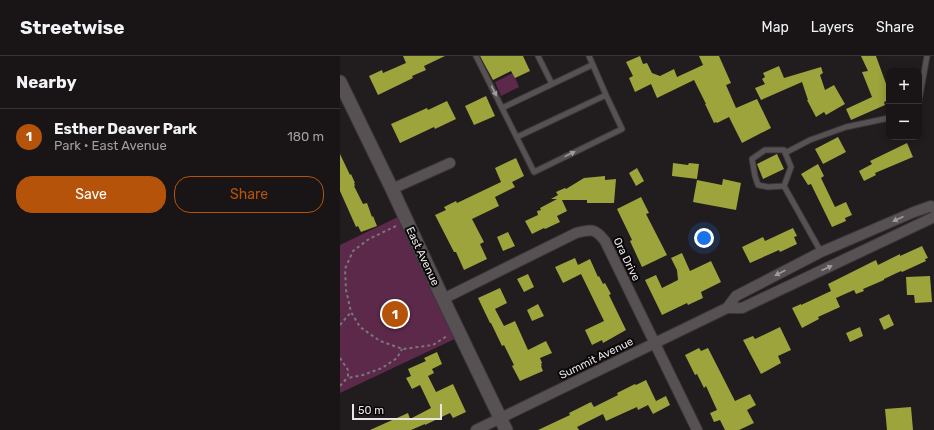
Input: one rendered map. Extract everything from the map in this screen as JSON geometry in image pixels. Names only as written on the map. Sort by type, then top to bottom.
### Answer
[{"type":"street","name":"East Avenue","points":[[340,82],[503,424]]},
{"type":"street","points":[[392,189],[450,163]]},
{"type":"street","name":"Summit Avenue","points":[[727,308],[736,296],[821,252],[914,212],[931,206],[934,208]]},
{"type":"street","name":"Summit Avenue","points":[[476,430],[503,424],[654,343],[727,308],[742,308],[934,217]]},
{"type":"street","name":"Ora Drive","points":[[443,299],[576,233],[586,230],[593,230],[605,241],[697,430]]},
{"type":"lane","points":[[476,56],[534,172],[622,129],[589,56]]},
{"type":"lane","points":[[538,56],[552,84]]},
{"type":"lane","points":[[922,84],[927,56]]},
{"type":"lane","points":[[502,108],[592,65]]},
{"type":"lane","points":[[517,137],[606,95]]},
{"type":"lane","points":[[785,153],[810,140],[846,127],[886,119]]},
{"type":"lane","points":[[784,186],[768,188],[758,185],[752,159],[765,150],[784,150],[791,167],[784,186],[821,252]]},
{"type":"path","points":[[407,221],[369,239],[353,251],[345,269],[346,290],[351,312],[360,327],[380,341],[403,348],[433,345],[458,330]]},
{"type":"path","points":[[340,325],[351,312]]},
{"type":"path","points":[[340,386],[348,378],[363,375],[382,368],[397,358],[403,348]]},
{"type":"path","points":[[340,358],[348,370],[348,378]]},
{"type":"shaded area","points":[[513,73],[519,87],[501,96],[495,82]]},
{"type":"shaded area","points":[[404,214],[461,336],[340,393],[340,245]]},
{"type":"building","points":[[403,56],[445,56],[424,66],[426,70],[412,76],[413,78],[378,95],[369,76],[382,70],[383,73],[406,63]]},
{"type":"building","points":[[480,56],[523,56],[530,71],[515,78],[511,71],[493,80]]},
{"type":"building","points":[[640,56],[643,64],[647,63],[652,73],[660,76],[674,69],[677,77],[703,65],[699,56],[719,56],[731,83],[726,85],[736,108],[757,99],[771,128],[742,143],[729,117],[714,123],[694,80],[657,98],[651,84],[635,92],[629,78],[633,76],[626,62]]},
{"type":"building","points":[[861,56],[876,56],[886,84],[885,105],[851,120],[846,109],[872,97],[862,72],[868,71]]},
{"type":"building","points":[[779,66],[784,78],[821,67],[823,73],[820,75],[825,90],[834,85],[845,104],[826,115],[824,112],[816,117],[807,100],[802,82],[761,100],[755,88],[765,84],[762,79],[765,77],[763,73]]},
{"type":"building","points":[[486,96],[495,116],[474,125],[465,106]]},
{"type":"building","points":[[447,101],[456,119],[435,129],[434,127],[400,143],[391,124]]},
{"type":"building","points":[[838,137],[846,152],[823,164],[815,149]]},
{"type":"building","points":[[907,143],[913,157],[875,173],[876,175],[864,181],[859,171],[872,164],[870,161]]},
{"type":"building","points":[[340,154],[350,175],[351,174],[355,183],[354,186],[363,204],[367,203],[377,226],[361,232],[358,226],[356,227],[340,191]]},
{"type":"building","points":[[777,154],[784,169],[763,179],[757,164]]},
{"type":"building","points":[[516,158],[524,176],[512,182],[515,187],[495,197],[499,206],[472,219],[484,242],[480,244],[487,259],[464,270],[456,252],[454,252],[435,215],[446,210],[444,207],[456,201],[457,203],[501,182],[495,168]]},
{"type":"building","points":[[673,163],[688,165],[689,163],[699,164],[697,179],[672,176]]},
{"type":"building","points":[[818,164],[824,176],[821,178],[835,207],[846,202],[852,215],[845,218],[846,221],[832,227],[811,184],[808,185],[801,174]]},
{"type":"building","points":[[637,168],[644,181],[636,186],[629,173]]},
{"type":"building","points":[[605,176],[605,180],[616,179],[614,203],[587,203],[587,200],[562,200],[567,211],[557,216],[560,222],[532,234],[525,221],[538,215],[537,211],[541,210],[540,208],[557,199],[551,199],[558,195],[556,192],[565,188],[566,189],[584,178]]},
{"type":"building","points":[[723,179],[741,183],[736,210],[693,202],[697,180],[722,185]]},
{"type":"building","points":[[641,197],[649,213],[646,214],[667,255],[642,267],[630,241],[632,240],[617,209]]},
{"type":"building","points":[[793,228],[797,236],[794,237],[797,244],[750,263],[742,247],[763,237],[765,241]]},
{"type":"building","points":[[508,232],[515,246],[503,251],[497,237]]},
{"type":"building","points":[[922,246],[928,258],[925,259],[926,261],[863,289],[864,291],[856,294],[854,290],[836,298],[840,307],[818,317],[819,319],[802,328],[792,308],[831,291],[828,284],[876,260],[878,265],[900,254],[900,256]]},
{"type":"building","points":[[682,253],[690,271],[711,261],[721,282],[701,292],[703,298],[688,305],[687,303],[662,315],[645,280],[656,275],[662,288],[678,280],[677,270],[671,258]]},
{"type":"building","points":[[575,258],[578,265],[590,259],[598,277],[599,276],[603,284],[605,283],[611,294],[609,295],[626,330],[603,343],[602,340],[592,345],[585,330],[604,321],[581,274],[563,283],[555,267]]},
{"type":"building","points":[[528,274],[534,287],[524,292],[517,279]]},
{"type":"building","points":[[930,276],[932,302],[915,303],[914,295],[907,295],[906,277]]},
{"type":"building","points":[[500,288],[507,303],[495,309],[504,326],[515,321],[528,350],[546,341],[552,353],[540,358],[543,371],[520,381],[512,366],[514,365],[504,345],[502,346],[478,298]]},
{"type":"building","points":[[538,304],[544,316],[532,321],[527,310]]},
{"type":"building","points":[[889,314],[894,325],[884,330],[879,319]]},
{"type":"building","points":[[780,327],[791,350],[778,356],[781,363],[761,374],[743,340],[753,336],[755,339]]},
{"type":"building","points":[[860,327],[863,336],[850,342],[846,333]]},
{"type":"building","points":[[699,348],[701,351],[708,348],[735,401],[750,394],[756,405],[747,410],[754,423],[739,430],[725,430],[720,420],[714,422],[710,413],[717,410],[706,386],[704,388],[697,374],[695,375],[685,355]]},
{"type":"building","points":[[437,352],[442,364],[432,369],[434,373],[428,376],[436,392],[453,384],[466,412],[453,418],[450,413],[411,430],[370,430],[408,413],[410,419],[431,408],[420,385],[412,389],[406,378],[411,376],[408,369],[426,361],[424,358]]},
{"type":"building","points":[[646,380],[656,401],[666,396],[670,405],[653,414],[648,405],[638,410],[637,407],[606,421],[603,414],[577,427],[579,430],[538,430],[570,415],[569,413],[591,402],[594,407],[618,395],[617,393]]},
{"type":"building","points":[[911,407],[913,430],[887,430],[885,409]]},
{"type":"place","name":"Esther Deaver Park","points":[[395,314]]}]
